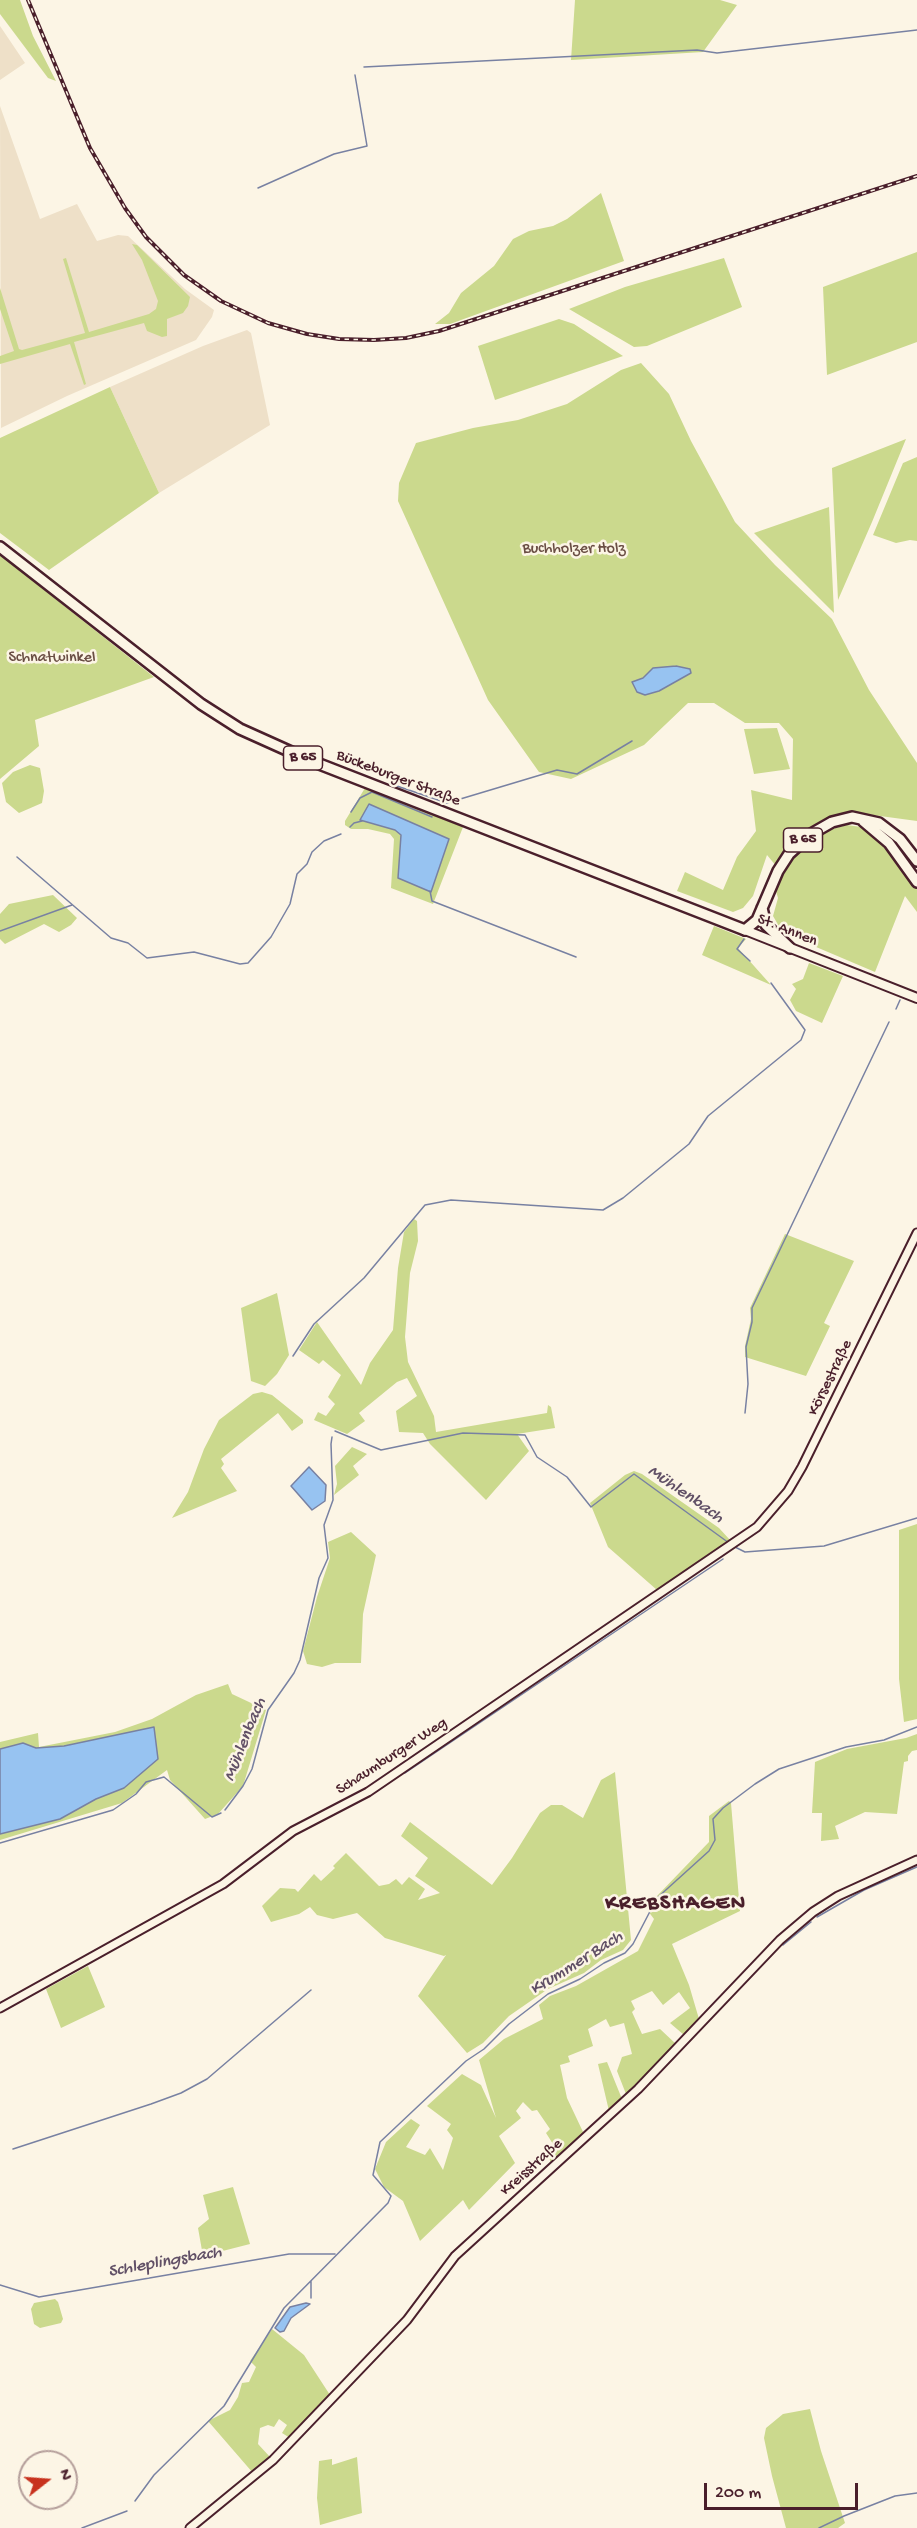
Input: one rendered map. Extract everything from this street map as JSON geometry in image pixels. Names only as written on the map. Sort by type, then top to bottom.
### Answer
[{"type":"main road","name":"Bückeburger Straße","points":[[0,547],[154,668],[240,729],[274,746],[645,891]]},
{"type":"main road","name":"B 65","points":[[745,930],[757,920],[778,871],[796,847],[811,834],[832,822],[844,818],[859,818],[879,823],[900,838],[917,861]]},
{"type":"main road","points":[[859,818],[889,843],[917,882]]},
{"type":"main road","name":"St. Annen","points":[[645,891],[917,998]]},
{"type":"main road","points":[[762,908],[766,925],[790,948]]},
{"type":"street","name":"Körsestraße","points":[[757,1527],[788,1491],[802,1467],[917,1233]]},
{"type":"street","name":"Schaumburger Weg","points":[[0,2008],[223,1884],[293,1831],[368,1792],[757,1527]]},
{"type":"street","name":"Kreisstraße","points":[[190,2528],[273,2460],[407,2320],[455,2256],[638,2089],[780,1940],[813,1912],[838,1896],[917,1860]]},
{"type":"shaded area","points":[[0,26],[25,63],[0,80]]},
{"type":"shaded area","points":[[0,106],[40,219],[77,204],[97,241],[118,235],[128,236],[185,289],[214,310],[212,317],[196,340],[67,396],[1,428]]},
{"type":"shaded area","points":[[247,330],[251,333],[270,425],[159,493],[110,387],[203,346]]},
{"type":"green space","points":[[0,0],[20,0],[33,36],[56,81],[48,78],[0,14]]},
{"type":"green space","points":[[575,0],[720,0],[737,5],[703,52],[571,60]]},
{"type":"green space","points":[[601,193],[624,261],[450,324],[435,324],[449,313],[461,293],[494,266],[513,239],[529,231],[553,226],[567,219]]},
{"type":"green space","points":[[132,244],[137,245],[190,297],[183,313],[167,319],[167,336],[162,337],[147,331],[144,323],[74,342],[86,384],[84,385],[70,344],[0,364],[0,356],[14,351],[0,309],[0,288],[19,349],[85,333],[63,259],[66,258],[89,332],[149,314],[156,309],[158,301],[142,260]]},
{"type":"green space","points":[[917,252],[917,342],[827,375],[823,287]]},
{"type":"green space","points":[[724,258],[742,307],[647,346],[634,347],[569,309],[625,287]]},
{"type":"green space","points":[[559,319],[574,324],[623,356],[495,400],[478,346]]},
{"type":"green space","name":"Buchholzer Holz","points":[[641,363],[669,394],[691,441],[735,522],[775,565],[832,619],[869,690],[917,763],[917,821],[858,813],[844,813],[831,817],[801,836],[777,867],[767,855],[753,896],[743,908],[733,912],[677,891],[685,872],[723,890],[737,857],[756,831],[751,790],[792,800],[793,739],[779,723],[745,723],[714,703],[688,703],[644,745],[571,779],[539,772],[488,700],[398,501],[399,483],[416,443],[473,428],[518,420],[567,404],[621,370]],"holes":[[[653,668],[691,673],[659,691],[633,682],[643,678]]]},
{"type":"green space","points":[[110,387],[159,493],[49,570],[0,533],[0,438]]},
{"type":"green space","points":[[906,439],[872,522],[838,600],[832,468]]},
{"type":"green space","points":[[917,457],[917,541],[896,543],[873,535],[903,463]]},
{"type":"green space","points":[[829,507],[834,613],[754,533]]},
{"type":"green space","name":"Schnatwinkel","points":[[0,555],[154,677],[35,720],[39,746],[0,779]]},
{"type":"green space","points":[[777,728],[790,769],[754,774],[744,729]]},
{"type":"green space","points":[[30,765],[40,768],[44,791],[42,803],[19,813],[6,802],[2,783],[13,772]]},
{"type":"green space","points":[[365,788],[463,827],[433,904],[391,888],[394,839],[390,834],[368,829],[351,829],[345,825],[345,821]]},
{"type":"green space","points":[[847,825],[861,827],[873,833],[886,845],[917,889],[917,912],[905,896],[875,972],[802,941],[780,928],[773,916],[778,898],[775,888],[794,858],[818,836]]},
{"type":"green space","points":[[53,895],[77,918],[71,925],[59,932],[44,924],[5,944],[0,939],[0,914],[9,904]]},
{"type":"green space","points":[[714,926],[746,939],[738,948],[771,985],[702,955]]},
{"type":"green space","points":[[809,963],[843,976],[822,1023],[796,1011],[790,1000],[796,989],[792,984],[803,979]]},
{"type":"green space","points":[[414,1219],[417,1221],[418,1241],[410,1273],[405,1337],[408,1362],[434,1416],[436,1432],[547,1413],[548,1405],[551,1407],[555,1428],[517,1434],[529,1451],[486,1500],[430,1444],[423,1433],[399,1432],[396,1411],[417,1396],[407,1378],[397,1382],[359,1413],[365,1421],[347,1434],[314,1420],[318,1412],[326,1416],[335,1404],[328,1397],[341,1375],[323,1360],[319,1364],[299,1350],[317,1322],[361,1385],[370,1363],[393,1330],[398,1268],[404,1232]]},
{"type":"green space","points":[[785,1234],[854,1261],[824,1323],[830,1326],[806,1376],[745,1357],[751,1319],[750,1308]]},
{"type":"green space","points":[[277,1293],[289,1355],[277,1374],[265,1386],[251,1381],[241,1308]]},
{"type":"green space","points":[[262,1392],[272,1395],[303,1420],[303,1423],[292,1431],[278,1413],[221,1459],[224,1464],[221,1468],[237,1491],[172,1518],[188,1492],[204,1449],[219,1420],[253,1394]]},
{"type":"green space","points":[[352,1447],[367,1454],[353,1466],[359,1475],[334,1495],[337,1484],[335,1466]]},
{"type":"green space","points":[[634,1471],[642,1474],[719,1528],[730,1540],[729,1544],[657,1590],[608,1547],[590,1503],[625,1475]]},
{"type":"green space","points":[[917,1524],[917,1719],[904,1722],[899,1679],[899,1530]]},
{"type":"green space","points":[[351,1532],[376,1555],[363,1614],[361,1663],[335,1663],[322,1667],[307,1664],[303,1651],[330,1558],[328,1542]]},
{"type":"green space","points":[[228,1684],[232,1694],[266,1710],[243,1786],[218,1814],[205,1819],[170,1780],[167,1770],[122,1803],[0,1840],[0,1742],[38,1733],[39,1747],[115,1732],[152,1719],[196,1695]]},
{"type":"green space","points":[[917,1734],[917,1750],[912,1751],[908,1756],[908,1761],[904,1762],[897,1814],[865,1812],[835,1826],[839,1839],[821,1841],[822,1813],[812,1813],[815,1762],[847,1749]]},
{"type":"green space","points":[[615,1772],[631,1940],[623,1950],[601,1960],[584,1973],[548,1989],[509,2016],[483,2043],[467,2053],[418,1996],[446,1955],[385,1938],[357,1913],[333,1919],[317,1915],[310,1907],[299,1914],[271,1922],[262,1906],[280,1888],[295,1889],[298,1892],[314,1874],[321,1881],[346,1853],[379,1886],[389,1884],[396,1879],[402,1885],[409,1877],[425,1889],[418,1900],[440,1893],[415,1876],[428,1858],[401,1836],[410,1822],[492,1885],[540,1813],[551,1805],[562,1805],[583,1818],[601,1780]]},
{"type":"green space","points":[[729,1801],[740,1911],[672,1944],[689,1985],[699,2019],[684,2035],[670,2023],[690,2008],[679,1992],[663,2005],[652,1991],[631,2001],[635,2009],[632,2012],[642,2034],[660,2029],[676,2044],[626,2094],[617,2071],[622,2057],[632,2054],[624,2023],[610,2027],[606,2019],[588,2029],[593,2046],[568,2056],[570,2062],[560,2065],[567,2098],[584,2134],[551,2164],[547,2149],[553,2144],[546,2133],[550,2129],[537,2110],[532,2111],[523,2102],[516,2111],[521,2118],[499,2136],[515,2163],[469,2210],[463,2200],[420,2241],[403,2201],[384,2187],[375,2169],[386,2142],[411,2119],[420,2125],[406,2147],[425,2155],[430,2148],[443,2170],[453,2138],[447,2130],[451,2124],[427,2106],[462,2074],[481,2085],[496,2118],[479,2060],[504,2039],[543,2019],[539,2005],[550,1996],[576,1986],[638,1951],[654,1919],[648,1911],[656,1897],[709,1842],[709,1816]]},
{"type":"green space","points":[[88,1966],[105,2007],[61,2028],[46,1989]]},
{"type":"green space","points":[[607,2062],[622,2099],[609,2111],[598,2064]]},
{"type":"green space","points":[[233,2187],[250,2244],[203,2256],[198,2228],[209,2219],[203,2195]]},
{"type":"green space","points":[[55,2299],[63,2319],[61,2323],[40,2328],[34,2324],[31,2309],[34,2303]]},
{"type":"green space","points":[[272,2329],[304,2355],[330,2395],[290,2438],[282,2433],[287,2425],[279,2419],[274,2427],[268,2425],[260,2428],[258,2444],[270,2457],[253,2473],[208,2421],[230,2410],[238,2397],[242,2383],[249,2382],[256,2367],[250,2361]]},
{"type":"green space","points":[[810,2409],[821,2451],[845,2523],[838,2528],[786,2528],[772,2476],[764,2438],[766,2428],[783,2414]]},
{"type":"green space","points":[[357,2457],[362,2513],[320,2525],[317,2498],[319,2461],[332,2459],[332,2465]]},
{"type":"water","points":[[676,666],[690,669],[691,673],[659,691],[645,695],[637,692],[632,682],[643,678],[653,668]]},
{"type":"water","points":[[369,804],[449,839],[431,892],[398,878],[401,835],[395,830],[360,820]]},
{"type":"water","points":[[309,1467],[326,1485],[325,1501],[312,1510],[291,1486]]},
{"type":"water","points":[[154,1727],[158,1759],[124,1788],[96,1799],[60,1819],[0,1834],[0,1749],[23,1743],[36,1748],[64,1746]]},
{"type":"water","points":[[310,2304],[291,2318],[284,2331],[280,2332],[275,2328],[290,2307]]},
{"type":"waterway","points":[[364,67],[697,50],[717,53],[917,30]]},
{"type":"waterway","points":[[258,188],[334,154],[367,146],[355,75]]},
{"type":"waterway","points":[[397,786],[447,803],[557,770],[577,774],[632,741]]},
{"type":"waterway","points":[[351,812],[360,798],[372,792],[432,817]]},
{"type":"waterway","points":[[350,827],[362,821]]},
{"type":"waterway","points":[[17,857],[111,938],[128,943],[147,958],[194,952],[240,964],[248,963],[271,937],[290,904],[297,874],[307,864],[312,852],[324,841],[341,834]]},
{"type":"waterway","points":[[430,891],[432,901],[576,957]]},
{"type":"waterway","points":[[0,931],[72,905]]},
{"type":"waterway","points":[[744,939],[737,949],[750,961]]},
{"type":"waterway","points":[[293,1356],[314,1324],[364,1278],[425,1205],[451,1200],[603,1210],[623,1198],[689,1144],[708,1116],[801,1040],[805,1030],[771,983]]},
{"type":"waterway","points":[[896,1009],[900,1000]]},
{"type":"waterway","points":[[745,1413],[748,1384],[746,1347],[752,1322],[752,1308],[889,1022]]},
{"type":"waterway","name":"Mühlenbach","points":[[335,1431],[381,1450],[463,1433],[525,1435],[537,1457],[567,1477],[591,1507],[634,1474],[729,1543]]},
{"type":"waterway","name":"Mühlenbach","points":[[225,1810],[243,1786],[252,1769],[268,1710],[294,1673],[300,1660],[319,1578],[328,1558],[324,1525],[333,1500],[332,1437]]},
{"type":"waterway","name":"Mühlenbach","points":[[733,1546],[745,1552],[824,1546],[917,1518]]},
{"type":"waterway","points":[[405,1773],[723,1559]]},
{"type":"waterway","name":"Krummer Bach","points":[[135,2501],[154,2475],[224,2406],[284,2308],[388,2203],[391,2196],[373,2175],[380,2142],[509,2024],[548,1994],[625,1953],[633,1944],[657,1898],[709,1851],[715,1840],[713,1819],[723,1808],[779,1769],[846,1747],[884,1740],[917,1727]]},
{"type":"waterway","name":"Mühlenbach","points":[[0,1843],[113,1810],[136,1794],[146,1782],[164,1777],[212,1817],[221,1813]]},
{"type":"waterway","points":[[817,1917],[864,1890],[917,1867]]},
{"type":"waterway","points":[[783,1945],[811,1922]]},
{"type":"waterway","points":[[773,1952],[777,1948]]},
{"type":"waterway","points":[[13,2149],[181,2093],[207,2079],[311,1990]]},
{"type":"waterway","points":[[656,2076],[696,2033]]},
{"type":"waterway","name":"Schleplingsbach","points":[[0,2285],[39,2297],[289,2254],[335,2254]]},
{"type":"waterway","points":[[311,2281],[311,2298]]},
{"type":"waterway","points":[[819,2528],[895,2496],[917,2493]]},
{"type":"waterway","points":[[82,2528],[127,2511]]},
{"type":"railway","points":[[28,0],[90,148],[125,208],[146,237],[184,275],[221,301],[268,323],[307,334],[339,339],[374,340],[406,338],[439,331],[917,176]]},
{"type":"district","name":"KREBSHAGEN","points":[[676,1905]]}]
